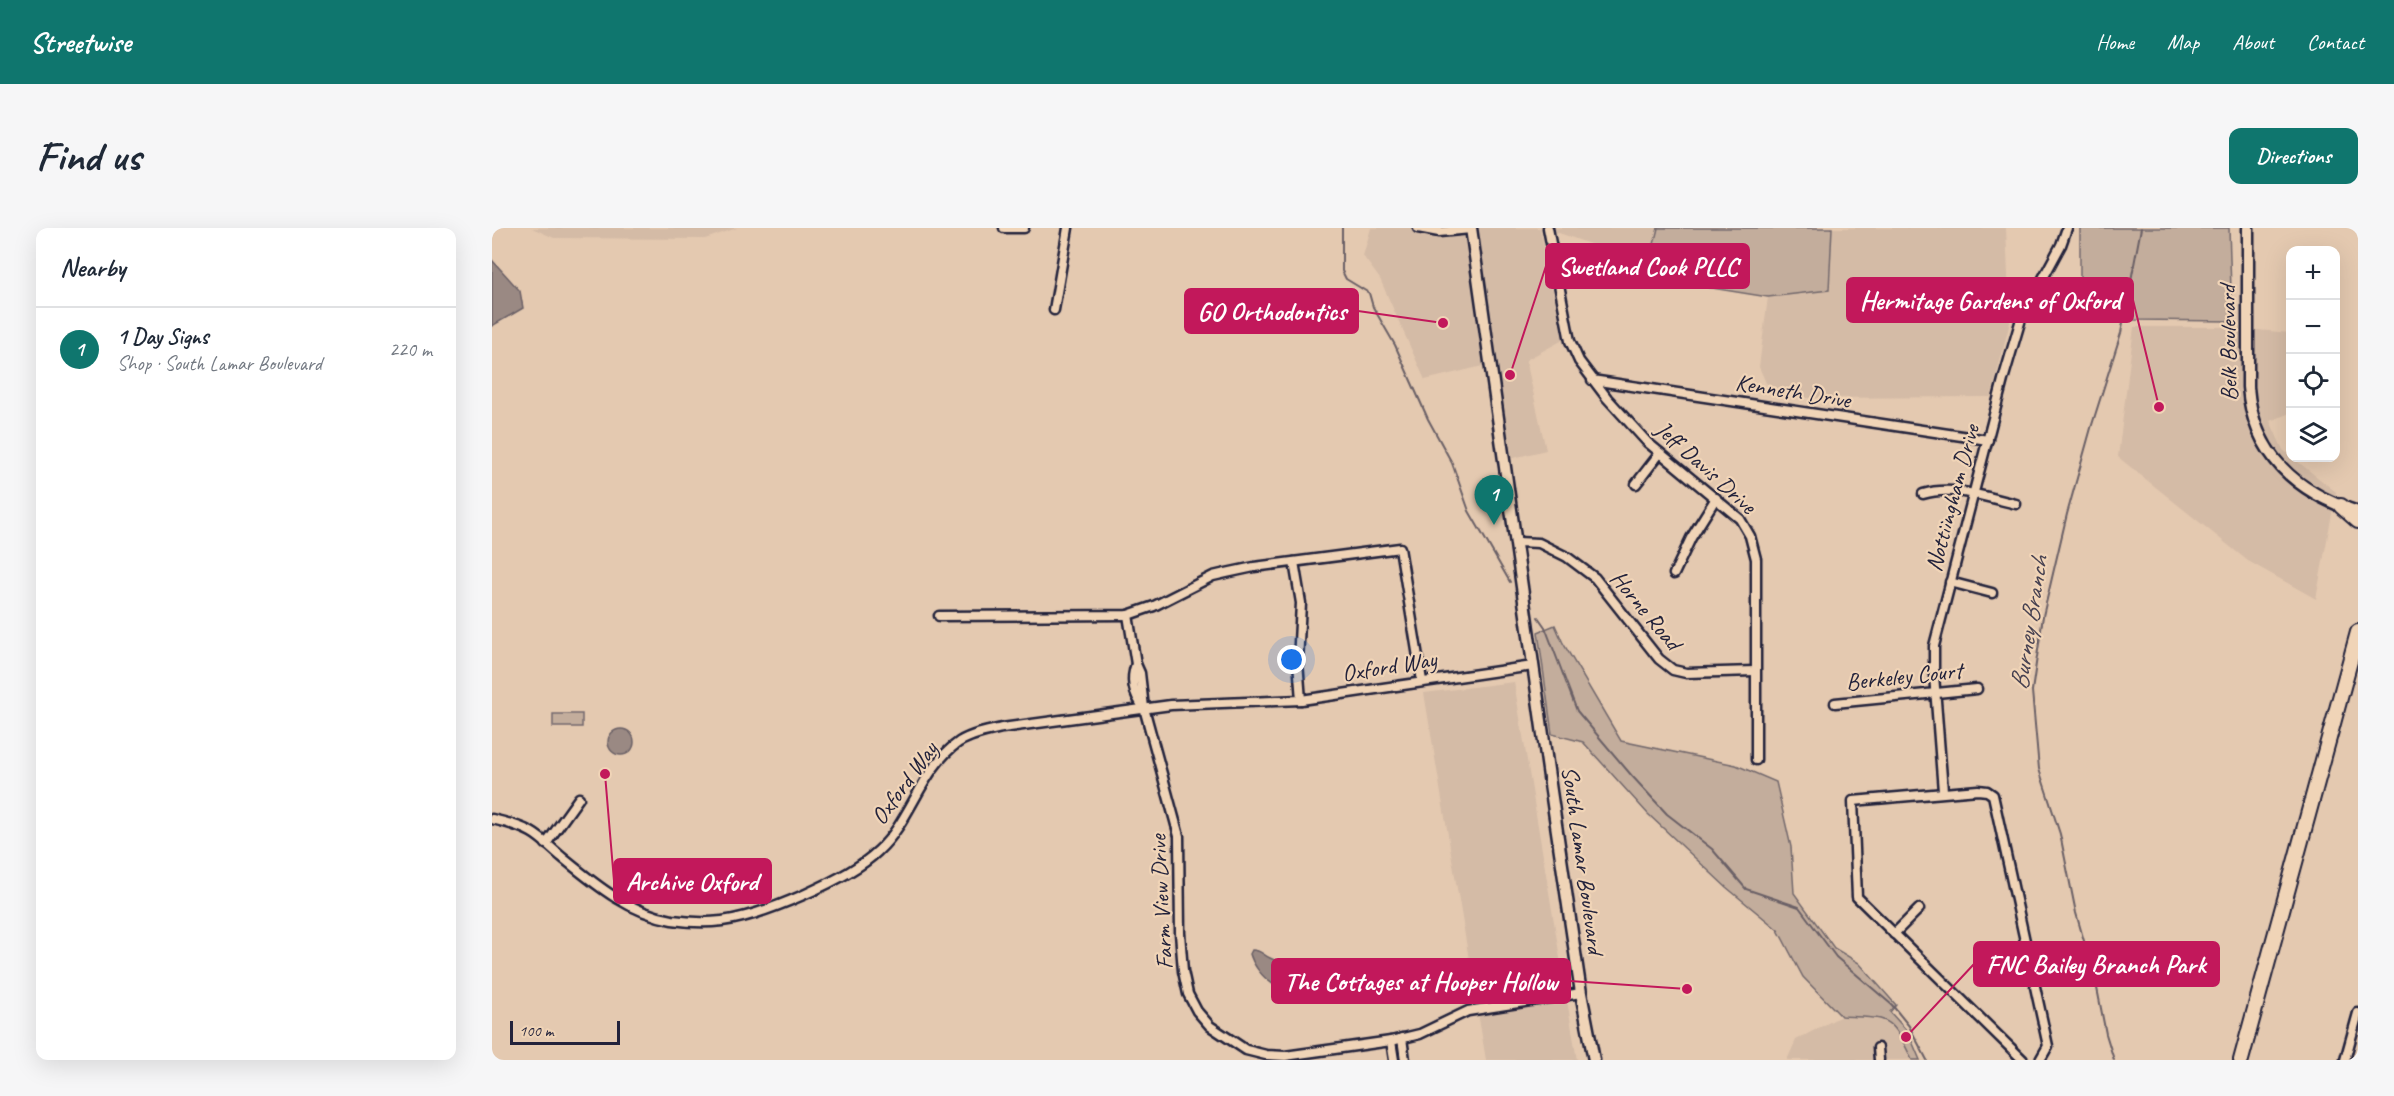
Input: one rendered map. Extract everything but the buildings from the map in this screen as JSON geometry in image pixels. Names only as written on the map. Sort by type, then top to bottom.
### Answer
[{"type":"highway","points":[[2341,506],[2358,506]]},
{"type":"highway","points":[[2341,506],[2358,521]]},
{"type":"highway","points":[[2241,1060],[2358,634]]},
{"type":"street","points":[[1004,228],[1024,228]]},
{"type":"street","points":[[1054,310],[1068,228]]},
{"type":"street","points":[[1418,228],[1439,232],[1471,229],[1516,542]]},
{"type":"street","name":"Jeff Davis Drive","points":[[1548,228],[1570,341],[1579,361],[1592,380],[1647,442],[1740,519],[1750,536],[1756,559],[1756,760]]},
{"type":"street","name":"Nottiingham Drive","points":[[1943,792],[1935,693],[1935,646],[1973,494],[2021,319],[2061,245],[2067,228]]},
{"type":"street","name":"Belk Boulevard","points":[[2248,228],[2249,408],[2257,431],[2283,470],[2300,485],[2358,512]]},
{"type":"street","name":"Kenneth Drive","points":[[1592,380],[1988,440]]},
{"type":"street","points":[[1636,484],[1660,453]]},
{"type":"street","points":[[1923,494],[1935,491],[1973,494],[2016,504]]},
{"type":"street","points":[[1674,574],[1691,538],[1716,498]]},
{"type":"street","name":"South Lamar Boulevard","points":[[1516,542],[1581,993],[1594,1060]]},
{"type":"street","name":"Horne Road","points":[[1516,542],[1539,543],[1567,557],[1595,578],[1659,659],[1673,670],[1686,673],[1755,670]]},
{"type":"street","points":[[939,616],[1128,615],[1154,606],[1213,576],[1294,561],[1401,548],[1422,681]]},
{"type":"street","points":[[1294,561],[1300,603],[1298,662],[1300,700]]},
{"type":"street","points":[[1950,582],[1992,593]]},
{"type":"street","name":"Farm View Drive","points":[[1128,615],[1136,664],[1140,672],[1144,708],[1179,836],[1180,933],[1183,971],[1188,994],[1197,1011],[1210,1026],[1246,1050],[1266,1055],[1285,1056],[1391,1041],[1420,1034],[1468,1011],[1581,993]]},
{"type":"street","name":"Oxford Way","points":[[492,819],[522,828],[546,844],[612,897],[642,911],[672,920],[721,921],[745,916],[794,897],[858,866],[878,851],[909,812],[933,768],[944,754],[960,742],[978,733],[1171,705],[1300,700],[1533,666]]},
{"type":"street","name":"Berkeley Court","points":[[1835,703],[1977,689]]},
{"type":"street","points":[[2023,1060],[1857,897],[1852,801],[1943,792],[1987,791],[1993,795],[2048,1046],[2040,1060]]},
{"type":"street","points":[[546,844],[579,798]]},
{"type":"street","points":[[1894,934],[1919,909]]},
{"type":"street","points":[[2345,1060],[2358,1013]]},
{"type":"street","points":[[1402,1038],[1405,1060]]},
{"type":"street","points":[[1391,1041],[1394,1060]]},
{"type":"street","points":[[1878,1048],[1879,1060]]},
{"type":"shaded area","points":[[532,228],[737,228],[705,239],[554,238]]},
{"type":"shaded area","points":[[1371,228],[1540,228],[1563,340],[1526,360],[1546,450],[1509,459],[1495,363],[1425,380],[1380,279],[1363,256]]},
{"type":"shaded area","points":[[1545,228],[1658,228],[1649,265]]},
{"type":"shaded area","points":[[1658,228],[1832,228],[1829,290],[1768,297],[1681,283],[1649,265]]},
{"type":"shaded area","points":[[1832,228],[2006,228],[2010,322],[1991,397],[1796,398],[1766,383],[1759,367],[1768,297],[1829,290]]},
{"type":"shaded area","points":[[2080,228],[2229,228],[2232,321],[2134,320],[2080,309]]},
{"type":"shaded area","points":[[492,260],[520,291],[523,308],[492,326]]},
{"type":"shaded area","points":[[2134,327],[2225,327],[2286,333],[2286,415],[2270,421],[2286,452],[2286,462],[2298,462],[2336,492],[2316,599],[2248,561],[2118,457]]},
{"type":"shaded area","points":[[1555,625],[1563,643],[1621,741],[1736,765],[1776,782],[1791,847],[1794,893],[1834,948],[1859,963],[1896,1005],[1890,1012],[1908,1032],[1920,1060],[1912,1060],[1899,1034],[1887,1022],[1879,1019],[1841,1016],[1803,977],[1778,930],[1726,887],[1648,814],[1583,742],[1552,734],[1538,632]]},
{"type":"shaded area","points":[[1514,682],[1577,1060],[1486,1060],[1424,693]]},
{"type":"shaded area","points":[[553,714],[582,714],[582,727],[553,727]]},
{"type":"shaded area","points":[[621,729],[630,733],[634,742],[630,751],[621,755],[612,751],[608,742],[612,733]]},
{"type":"shaded area","points":[[1252,950],[1298,968],[1305,975],[1304,980],[1288,989],[1272,984],[1253,962],[1250,954]]},
{"type":"shaded area","points":[[1841,1016],[1884,1018],[1897,1030],[1912,1060],[1787,1060],[1796,1040]]},
{"type":"waterway","points":[[1342,228],[1342,271],[1346,279],[1369,293],[1373,307],[1395,345],[1428,419],[1452,463],[1469,511],[1510,582]]},
{"type":"waterway","name":"Burney Branch","points":[[2114,1060],[2106,1034],[2096,983],[2076,913],[2060,834],[2039,769],[2032,691],[2043,616],[2067,514],[2121,333],[2141,228]]},
{"type":"waterway","points":[[1538,617],[1545,627],[1577,711],[1632,776],[1667,814],[1712,849],[1746,889],[1799,907],[1836,957],[1892,1005],[1909,1026],[1927,1060]]},
{"type":"place","name":"GO Orthodontics","points":[[1443,323]]},
{"type":"place","name":"Swetland Cook PLLC","points":[[1510,375]]},
{"type":"place","name":"Hermitage Gardens of Oxford","points":[[2159,407]]},
{"type":"place","name":"1 Day Signs","points":[[1494,525]]},
{"type":"place","name":"Archive Oxford","points":[[605,774]]},
{"type":"place","name":"The Cottages at Hooper Hollow","points":[[1687,989]]},
{"type":"place","name":"FNC Bailey Branch Park","points":[[1906,1037]]}]
